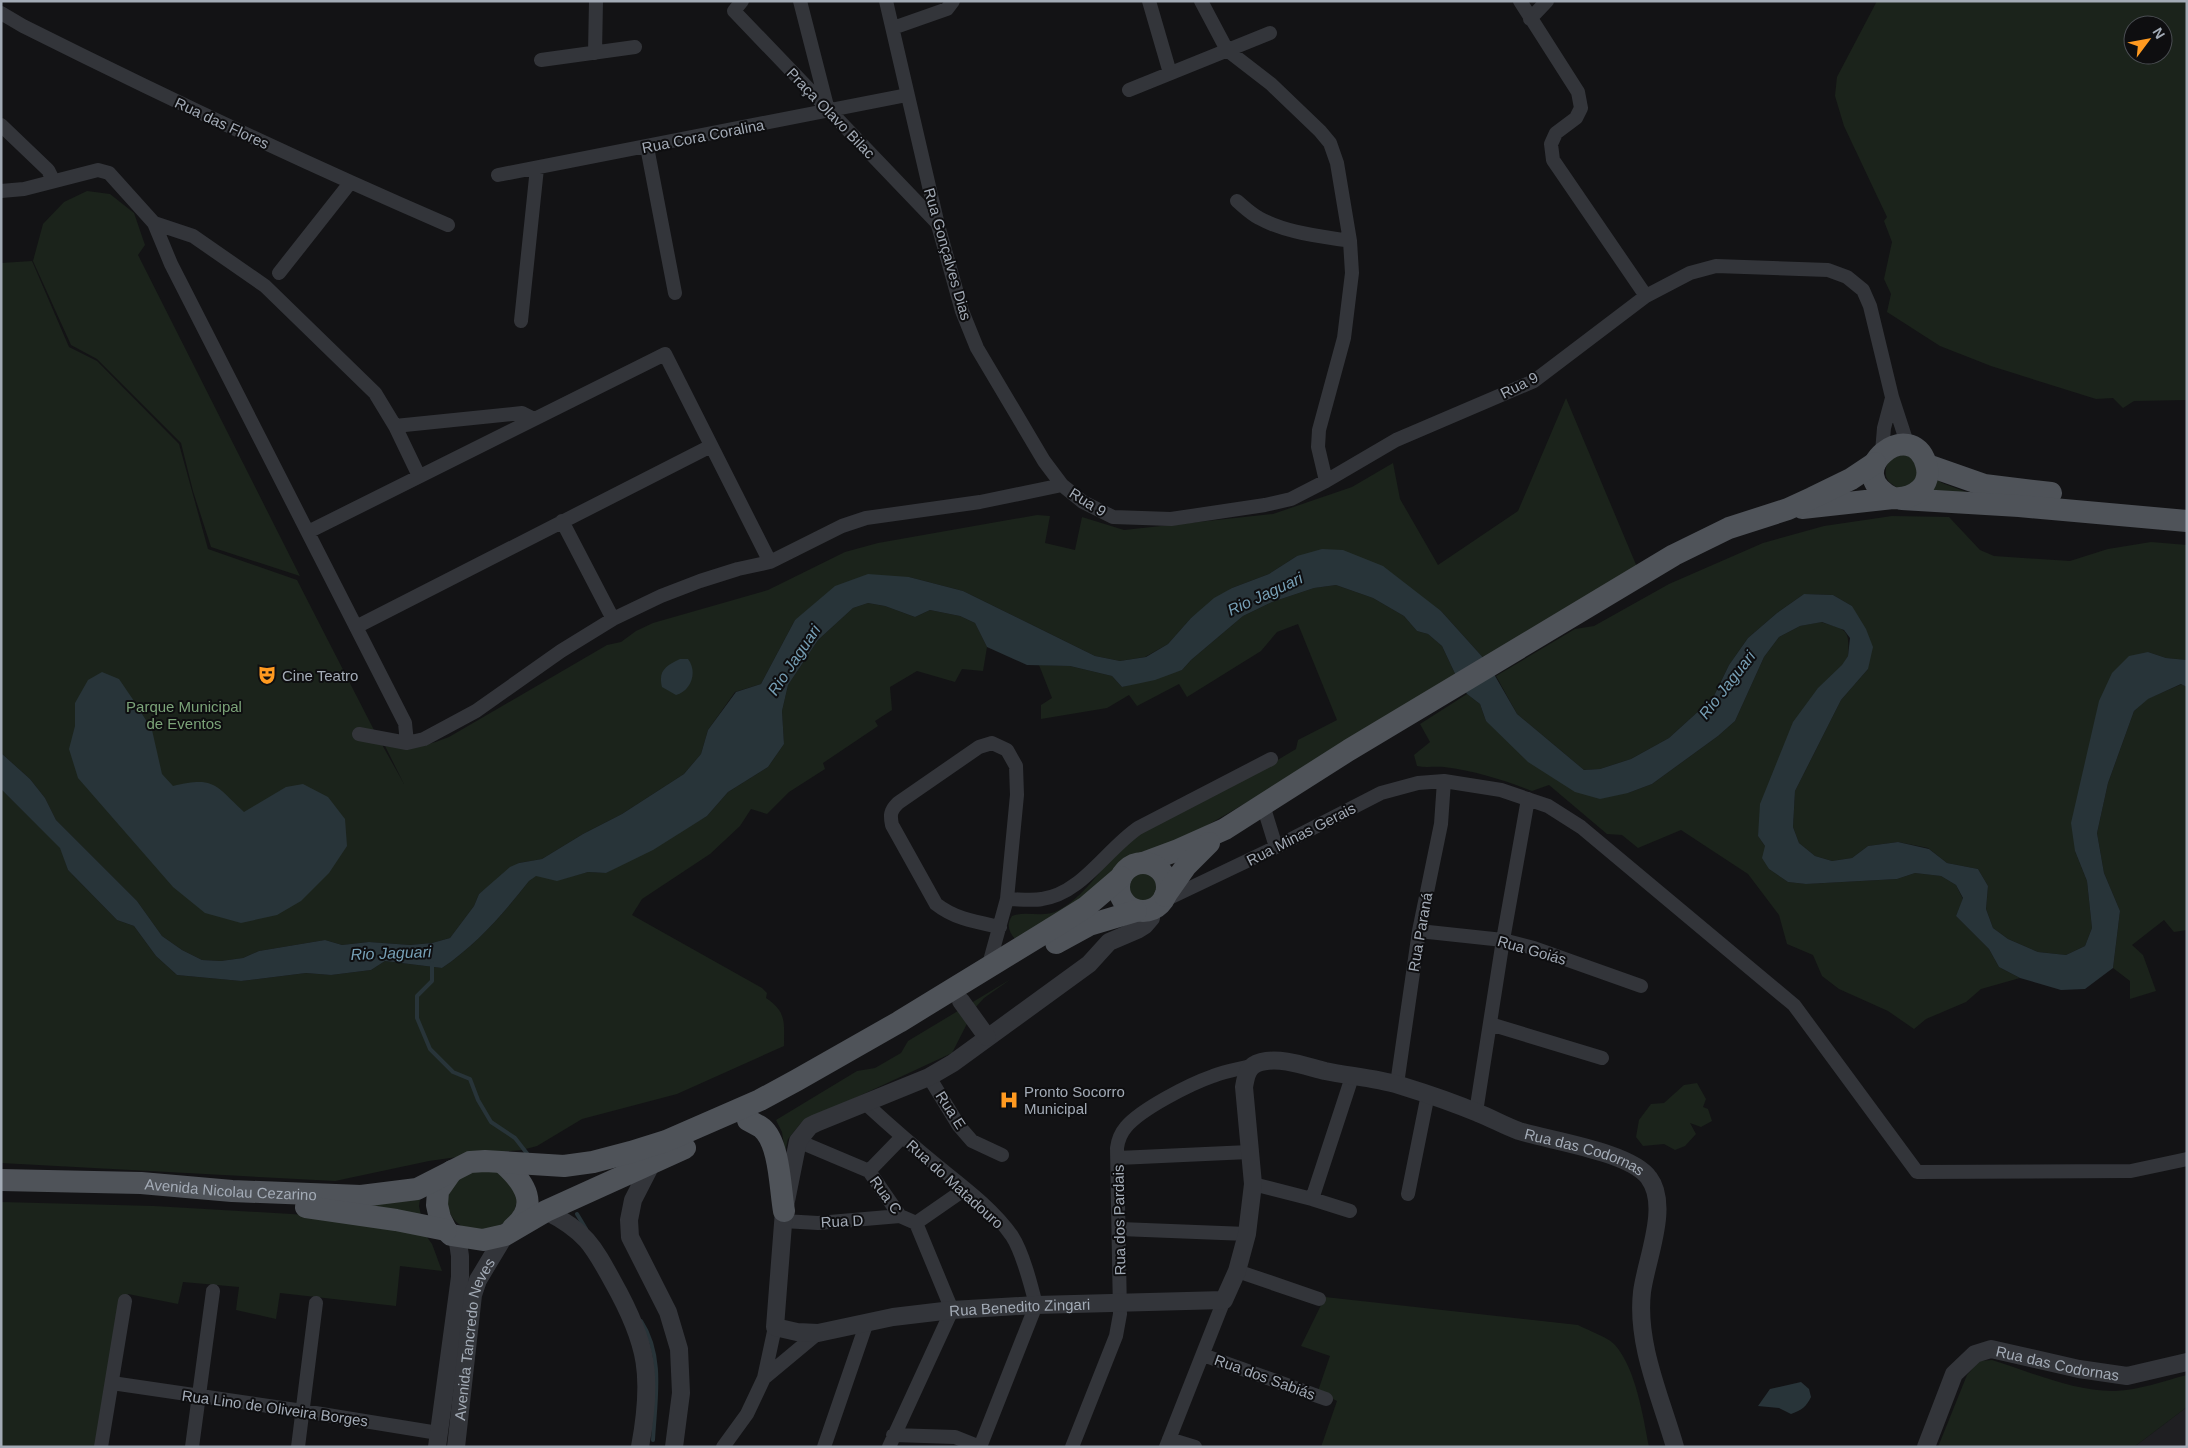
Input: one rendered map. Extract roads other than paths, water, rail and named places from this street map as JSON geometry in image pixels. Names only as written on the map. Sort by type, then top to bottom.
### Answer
[{"type":"main road","points":[[1225,829],[1186,866],[1154,904],[1089,925],[1072,933],[963,1004],[814,1088],[748,1120],[546,1211],[505,1235],[483,1240],[451,1233],[437,1205],[438,1191],[454,1169],[470,1162],[485,1161],[504,1164],[564,1166],[593,1162],[666,1141],[760,1100],[899,1022],[1086,907],[1130,867],[1178,850],[1225,829],[1674,555],[1729,528],[1788,509],[1844,482],[1890,447],[1899,444],[1908,446],[1920,453],[1927,465],[1926,481],[1922,488],[1910,497],[1836,506],[1788,509]]},
{"type":"main road","points":[[1878,458],[1875,481],[1879,488],[1898,498],[2019,506],[2187,522]]},
{"type":"main road","points":[[1927,465],[1984,485],[2187,507]]},
{"type":"main road","points":[[1143,863],[1151,865],[1163,874],[1166,881],[1154,904]]},
{"type":"main road","points":[[1121,877],[1119,893],[1123,901],[1154,904]]},
{"type":"main road","points":[[748,1120],[762,1128],[769,1136],[775,1149],[784,1216]]},
{"type":"main road","points":[[504,1164],[517,1175],[528,1200],[525,1215],[505,1235]]},
{"type":"main road","name":"Avenida Nicolau Cezarino","points":[[1,1180],[141,1183],[232,1191],[361,1196],[417,1189],[454,1169]]},
{"type":"main road","name":"Avenida Nicolau Cezarino","points":[[1,1195],[97,1192],[328,1209],[356,1216],[396,1220],[451,1233]]},
{"type":"street","points":[[595,53],[596,1]]},
{"type":"street","name":"Praça Olavo Bilac","points":[[742,1],[734,11],[938,225]]},
{"type":"street","points":[[800,1],[828,110]]},
{"type":"street","name":"Rua Gonçalves Dias","points":[[886,1],[938,225],[962,311],[977,348],[1044,461],[1062,485]]},
{"type":"street","points":[[893,28],[947,9],[953,1]]},
{"type":"street","points":[[1149,1],[1170,74]]},
{"type":"street","points":[[1201,1],[1227,50],[1271,84],[1320,131],[1330,144],[1337,163],[1350,241],[1352,273],[1344,338],[1319,430],[1318,447],[1326,481]]},
{"type":"street","points":[[1520,1],[1530,20],[1578,92],[1582,108],[1576,118],[1556,133],[1551,144],[1553,160],[1646,296]]},
{"type":"street","points":[[1530,20],[1547,1]]},
{"type":"street","name":"Rua das Flores","points":[[1,13],[23,26],[213,120],[350,183],[448,225]]},
{"type":"street","points":[[1129,90],[1270,33]]},
{"type":"street","points":[[541,60],[635,47]]},
{"type":"street","name":"Rua Cora Coralina","points":[[498,175],[907,95]]},
{"type":"street","points":[[1,125],[48,170],[53,180]]},
{"type":"street","points":[[647,147],[674,293]]},
{"type":"street","points":[[521,321],[538,168]]},
{"type":"street","points":[[1,191],[24,189],[53,180],[98,170],[109,174],[154,223],[171,264],[405,723],[408,743]]},
{"type":"street","points":[[279,273],[350,183]]},
{"type":"street","points":[[1237,202],[1259,218],[1279,226],[1350,241]]},
{"type":"street","points":[[154,223],[193,236],[265,286],[375,393],[395,426],[419,476]]},
{"type":"street","name":"Rua 9","points":[[1062,485],[1083,502],[1113,517],[1171,520],[1266,505],[1291,499],[1396,440],[1534,381],[1646,296],[1690,273],[1716,266],[1828,270],[1847,277],[1862,290],[1870,306],[1892,397],[1908,446]]},
{"type":"street","points":[[308,532],[665,354],[770,562]]},
{"type":"street","name":"Rua 9","points":[[1878,458],[1892,397]]},
{"type":"street","points":[[395,426],[522,412],[534,419]]},
{"type":"street","points":[[356,627],[711,446]]},
{"type":"street","points":[[359,734],[408,743],[441,732],[476,712],[561,651],[613,619],[661,596],[700,581],[738,569],[770,562],[842,526],[866,518],[980,502],[1062,485]]},
{"type":"street","points":[[562,522],[613,619]]},
{"type":"street","points":[[988,968],[1000,927],[1007,899],[1018,795],[1016,766],[1007,750],[992,743],[979,747],[898,803],[892,809],[890,815],[892,825],[936,904],[948,914],[1000,927]]},
{"type":"street","points":[[1007,899],[1041,900],[1060,895],[1073,887],[1122,838],[1271,759]]},
{"type":"street","name":"Rua Minas Gerais","points":[[1154,904],[1276,847],[1381,793],[1411,784],[1444,781],[1485,786],[1548,806],[1581,827],[1794,1004],[1917,1172],[2132,1171],[2187,1159]]},
{"type":"street","name":"Rua Paraná","points":[[1397,1084],[1419,931],[1441,824],[1444,781]]},
{"type":"street","points":[[1476,1112],[1503,940],[1528,799]]},
{"type":"street","points":[[1263,805],[1276,847]]},
{"type":"street","points":[[723,1447],[747,1414],[764,1378],[775,1327],[784,1216],[798,1141],[810,1126],[929,1077],[954,1063],[1005,1023],[1089,964],[1109,942],[1145,925],[1150,918],[1154,904]]},
{"type":"street","name":"Rua Goiás","points":[[1419,931],[1503,940],[1534,948],[1641,986]]},
{"type":"street","points":[[963,1004],[1005,1023]]},
{"type":"street","points":[[963,1004],[987,1037]]},
{"type":"street","points":[[1490,1024],[1602,1058]]},
{"type":"street","name":"Rua das Codornas","points":[[1251,1066],[1260,1062],[1282,1061],[1352,1077],[1397,1084],[1476,1112],[1519,1130],[1620,1158],[1639,1167],[1649,1178],[1655,1190],[1657,1205],[1653,1240],[1642,1291],[1641,1312],[1650,1362],[1675,1447]]},
{"type":"street","points":[[1194,1447],[1168,1443],[1236,1271],[1247,1234],[1253,1184],[1244,1088],[1246,1076],[1251,1066]]},
{"type":"street","name":"Rua dos Pardais","points":[[1072,1447],[1116,1336],[1120,1303],[1119,1137],[1136,1118],[1184,1089],[1215,1075],[1251,1066]]},
{"type":"street","name":"Rua E","points":[[929,1077],[959,1126],[972,1141],[1002,1155]]},
{"type":"street","points":[[1312,1199],[1352,1077]]},
{"type":"street","points":[[1408,1194],[1428,1094]]},
{"type":"street","name":"Rua do Matadouro","points":[[865,1103],[965,1189],[999,1221],[1013,1238],[1036,1305]]},
{"type":"street","points":[[869,1171],[902,1136]]},
{"type":"street","name":"Rua C","points":[[798,1141],[869,1171],[900,1216],[916,1223],[952,1310]]},
{"type":"street","points":[[1118,1158],[1250,1152]]},
{"type":"street","points":[[652,1163],[633,1200],[629,1220],[630,1237],[668,1312],[679,1349],[681,1392],[674,1447]]},
{"type":"street","points":[[1253,1184],[1350,1211]]},
{"type":"street","points":[[916,1223],[965,1189]]},
{"type":"street","points":[[546,1211],[580,1231],[593,1246],[632,1314],[642,1345],[647,1381],[646,1415],[642,1446]]},
{"type":"street","name":"Rua D","points":[[784,1216],[818,1223],[900,1216]]},
{"type":"street","points":[[1120,1228],[1247,1234]]},
{"type":"street","name":"Avenida Tancredo Neves","points":[[451,1233],[460,1256],[456,1447]]},
{"type":"street","name":"Avenida Tancredo Neves","points":[[437,1440],[473,1295],[481,1274],[505,1235]]},
{"type":"street","points":[[1236,1271],[1319,1299]]},
{"type":"street","points":[[192,1447],[213,1291]]},
{"type":"street","name":"Rua Benedito Zingari","points":[[818,1333],[893,1317],[952,1310],[1036,1305],[1224,1300]]},
{"type":"street","points":[[101,1447],[125,1301]]},
{"type":"street","points":[[298,1447],[316,1302]]},
{"type":"street","points":[[952,1310],[891,1441],[954,1438],[980,1447],[1036,1305]]},
{"type":"street","points":[[824,1447],[867,1322]]},
{"type":"street","points":[[775,1327],[818,1333]]},
{"type":"street","points":[[764,1378],[818,1333]]},
{"type":"street","name":"Rua das Codornas","points":[[1926,1447],[1954,1374],[1975,1354],[1992,1349],[2079,1369],[2127,1376],[2187,1362]]},
{"type":"street","name":"Rua dos Sabiás","points":[[1203,1355],[1326,1398]]},
{"type":"street","name":"Rua Lino de Oliveira Borges","points":[[112,1383],[303,1411],[437,1440]]},
{"type":"water","name":"Rio Jaguari","points":[[1322,549],[1343,550],[1383,566],[1441,611],[1487,662],[1517,714],[1584,770],[1600,769],[1631,759],[1669,738],[1713,698],[1729,665],[1748,638],[1777,613],[1804,594],[1833,595],[1852,606],[1866,629],[1873,647],[1868,669],[1841,700],[1795,791],[1793,827],[1799,843],[1815,856],[1832,861],[1852,858],[1868,846],[1898,842],[1929,849],[1947,863],[1978,869],[1988,886],[1986,909],[1993,928],[2008,939],[2038,952],[2066,955],[2085,946],[2092,928],[2087,881],[2075,851],[2071,823],[2099,701],[2112,673],[2129,656],[2148,652],[2166,658],[2187,660],[2187,687],[2181,684],[2148,699],[2134,711],[2108,783],[2097,833],[2104,873],[2120,911],[2113,968],[2085,989],[2061,990],[2020,978],[1999,967],[1989,949],[1956,916],[1963,898],[1956,885],[1941,876],[1915,873],[1897,879],[1806,884],[1788,882],[1769,869],[1762,858],[1765,846],[1758,836],[1760,804],[1793,722],[1818,688],[1842,665],[1848,656],[1850,638],[1844,630],[1822,622],[1800,626],[1779,637],[1764,657],[1735,721],[1718,736],[1652,784],[1628,793],[1600,799],[1575,792],[1528,762],[1486,721],[1480,704],[1467,694],[1458,680],[1442,646],[1428,634],[1417,631],[1404,616],[1373,598],[1336,585],[1314,588],[1272,602],[1243,616],[1191,660],[1182,670],[1155,680],[1122,687],[1112,676],[1070,666],[1027,665],[987,647],[975,623],[960,616],[930,610],[915,617],[885,606],[868,603],[853,608],[818,640],[788,685],[782,711],[784,744],[768,767],[728,792],[707,816],[653,850],[606,873],[588,872],[557,881],[536,876],[529,881],[478,939],[442,968],[385,961],[371,970],[331,975],[306,973],[241,981],[177,975],[156,956],[134,926],[117,920],[68,870],[60,848],[1,789],[1,753],[30,779],[45,798],[56,820],[137,901],[162,936],[182,950],[202,960],[221,961],[243,958],[259,951],[325,940],[342,945],[369,942],[410,945],[432,943],[450,938],[474,906],[479,894],[510,867],[519,863],[542,859],[583,834],[622,814],[684,774],[701,754],[708,730],[736,692],[761,684],[795,620],[835,586],[868,574],[909,577],[963,591],[1095,656],[1120,661],[1146,657],[1168,644],[1191,618],[1214,598],[1232,588],[1269,574],[1297,556]]},
{"type":"water","points":[[680,659],[688,659],[693,675],[686,690],[676,695],[662,687],[661,676],[667,666]]},
{"type":"water","points":[[102,672],[119,679],[134,701],[152,730],[162,774],[173,786],[198,782],[213,785],[227,795],[244,812],[286,787],[303,784],[328,797],[345,819],[347,846],[329,873],[301,901],[277,915],[241,923],[205,913],[173,887],[78,778],[69,749],[75,726],[75,703],[88,680]]},
{"type":"water","points":[[1801,1382],[1809,1389],[1811,1397],[1805,1406],[1798,1411],[1791,1414],[1779,1408],[1758,1406],[1770,1389]]},
{"type":"waterway","name":"Rio Jaguari","points":[[432,963],[432,981],[417,996],[417,1018],[430,1049],[453,1072],[470,1079],[478,1100],[491,1122],[515,1138],[529,1156]]},
{"type":"waterway","points":[[577,1214],[586,1229]]},
{"type":"waterway","points":[[641,1321],[653,1349],[655,1364],[656,1394],[653,1440]]},
{"type":"place","name":"Cine Teatro","points":[[267,675]]},
{"type":"place","name":"Pronto Socorro Municipal","points":[[1009,1100]]},
{"type":"park label","name":"Parque Municipal de Eventos","points":[[184,714]]}]
